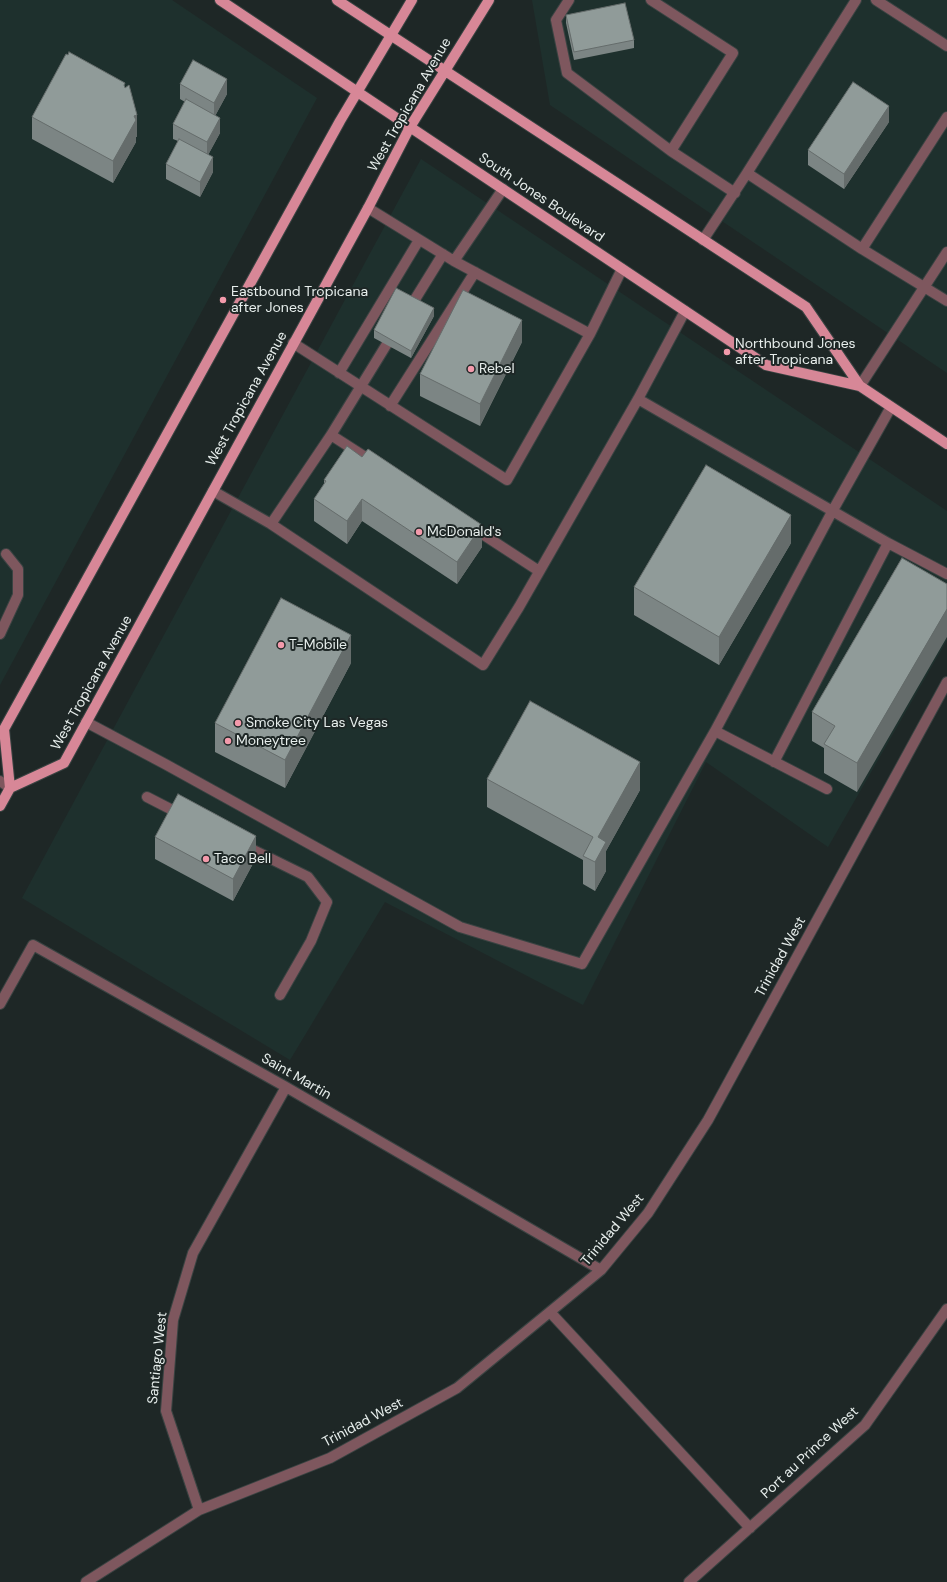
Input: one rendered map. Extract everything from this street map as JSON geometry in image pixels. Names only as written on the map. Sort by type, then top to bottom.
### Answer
[{"type":"main road","name":"South Jones Boulevard","points":[[220,0],[766,365],[860,386],[947,444]]},
{"type":"main road","name":"South Jones Boulevard","points":[[337,0],[806,307],[860,386]]},
{"type":"main road","points":[[0,806],[10,788],[4,728],[358,91],[412,0]]},
{"type":"main road","name":"West Tropicana Avenue","points":[[10,788],[64,763],[368,208],[410,127],[446,72],[489,0]]},
{"type":"street","points":[[569,0],[556,20],[566,73],[671,151],[735,192]]},
{"type":"street","points":[[652,0],[733,53],[671,151]]},
{"type":"street","points":[[703,240],[748,173],[856,0]]},
{"type":"street","points":[[876,0],[947,46]]},
{"type":"street","points":[[862,249],[947,117]]},
{"type":"street","points":[[748,173],[862,249],[947,301]]},
{"type":"street","points":[[454,261],[503,189]]},
{"type":"street","points":[[368,208],[454,261],[590,334]]},
{"type":"street","points":[[339,373],[419,240]]},
{"type":"street","points":[[860,386],[947,252]]},
{"type":"street","points":[[272,524],[331,435],[443,254]]},
{"type":"street","points":[[293,343],[507,480],[590,334],[622,269]]},
{"type":"street","points":[[390,406],[475,272]]},
{"type":"street","points":[[213,490],[272,524],[483,665],[638,399],[685,311]]},
{"type":"street","points":[[638,399],[888,543],[947,574]]},
{"type":"street","points":[[86,722],[460,927],[582,964],[715,731],[833,510],[891,407]]},
{"type":"street","points":[[331,435],[383,469]]},
{"type":"street","points":[[461,520],[539,571]]},
{"type":"street","points":[[774,762],[888,543]]},
{"type":"street","points":[[0,634],[18,595],[18,570],[6,554]]},
{"type":"street","name":"Trinidad West","points":[[86,1582],[199,1510],[330,1458],[457,1388],[601,1270],[648,1214],[708,1120],[947,682]]},
{"type":"street","points":[[715,731],[827,789]]},
{"type":"street","points":[[0,781],[10,788]]},
{"type":"street","points":[[148,797],[189,818]]},
{"type":"street","points":[[238,842],[308,877],[327,902],[311,941],[280,995]]},
{"type":"street","name":"Saint Martin","points":[[0,1004],[33,945],[286,1087],[601,1270]]},
{"type":"street","name":"Santiago West","points":[[199,1510],[166,1411],[173,1320],[193,1253],[286,1087]]},
{"type":"street","name":"Port au Prince West","points":[[689,1582],[865,1425],[947,1309]]},
{"type":"street","points":[[550,1312],[750,1528]]},
{"type":"shaded area","points":[[0,0],[172,0],[317,98],[0,685]]},
{"type":"shaded area","points":[[532,0],[947,0],[947,373],[550,105]]},
{"type":"shaded area","points":[[421,159],[947,511],[947,640],[828,847],[706,762],[583,1005],[385,902],[290,1060],[22,898]]},
{"type":"building","points":[[625,3],[634,40],[574,52],[566,15]]},
{"type":"building","points":[[69,52],[125,83],[125,88],[129,85],[137,115],[134,116],[136,120],[113,161],[32,117],[66,54],[68,55]]},
{"type":"building","points":[[193,60],[227,79],[214,103],[180,84]]},
{"type":"building","points":[[853,82],[889,106],[844,174],[808,150]]},
{"type":"building","points":[[186,99],[220,118],[207,142],[173,124]]},
{"type":"building","points":[[179,139],[213,157],[200,182],[166,164]]},
{"type":"building","points":[[396,288],[434,308],[411,351],[374,330]]},
{"type":"building","name":"Rebel","points":[[463,290],[522,320],[480,404],[420,374]]},
{"type":"building","points":[[347,446],[362,457],[368,449],[482,525],[457,562],[362,499],[347,521],[314,499],[326,481],[324,480]]},
{"type":"building","points":[[706,465],[791,515],[719,637],[634,587]]},
{"type":"building","points":[[902,558],[947,584],[947,609],[857,763],[824,744],[835,726],[812,712]]},
{"type":"building","points":[[281,598],[351,635],[285,760],[215,723]]},
{"type":"building","points":[[530,701],[640,762],[598,837],[606,842],[595,862],[583,856],[593,837],[487,779]]},
{"type":"building","points":[[178,794],[256,836],[233,879],[155,837]]},
{"type":"place","name":"Eastbound Tropicana after Jones","points":[[223,300]]},
{"type":"place","name":"Northbound Jones after Tropicana","points":[[727,352]]},
{"type":"place","name":"Rebel","points":[[471,369]]},
{"type":"place","name":"McDonald's","points":[[419,532]]},
{"type":"place","name":"T-Mobile","points":[[281,645]]},
{"type":"place","name":"Smoke City Las Vegas","points":[[238,723]]},
{"type":"place","name":"Moneytree","points":[[228,741]]},
{"type":"place","name":"Taco Bell","points":[[206,859]]}]
